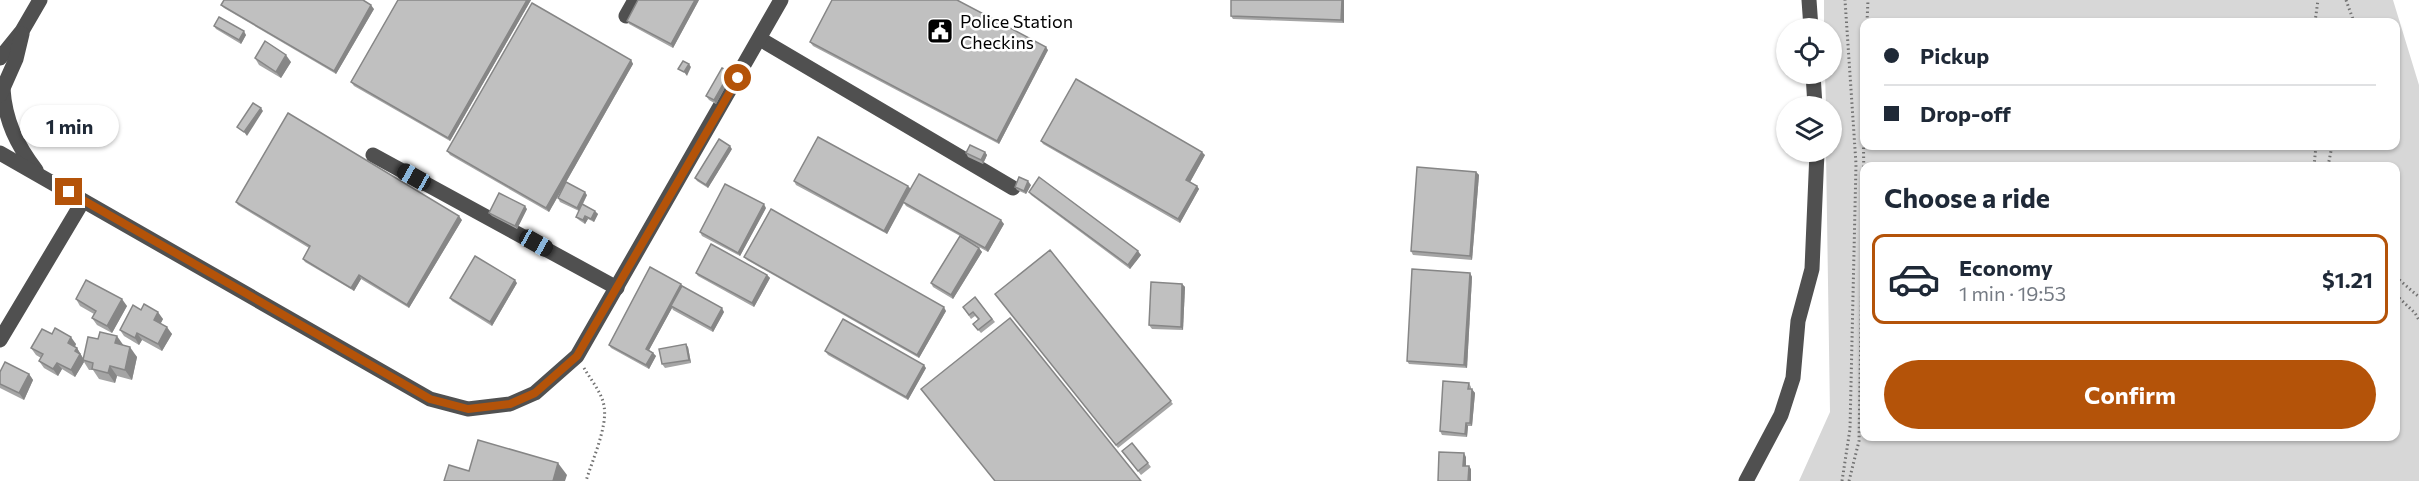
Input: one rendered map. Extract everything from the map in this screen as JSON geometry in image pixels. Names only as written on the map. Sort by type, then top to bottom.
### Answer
[{"type":"street","points":[[0,58],[22,31],[40,0]]},
{"type":"street","points":[[626,16],[635,0]]},
{"type":"street","points":[[0,153],[430,399],[468,409],[510,404],[535,393],[577,356],[781,0]]},
{"type":"street","points":[[1809,0],[1810,18]]},
{"type":"street","points":[[22,31],[16,59],[2,92],[4,109],[21,150],[40,175]]},
{"type":"street","points":[[760,39],[1013,188]]},
{"type":"street","points":[[373,154],[617,288]]},
{"type":"street","points":[[1746,481],[1781,416],[1792,378],[1798,321],[1812,269],[1817,162]]},
{"type":"street","points":[[0,340],[83,201]]},
{"type":"path","points":[[1842,481],[1850,429],[1856,164],[1845,0]]},
{"type":"path","points":[[1867,18],[1868,0]]},
{"type":"path","points":[[2316,18],[2318,0]]},
{"type":"path","points":[[2346,0],[2353,18]]},
{"type":"path","points":[[2400,280],[2419,297]]},
{"type":"path","points":[[2400,299],[2419,320]]},
{"type":"path","points":[[577,356],[605,407],[604,423],[586,481]]},
{"type":"path","points":[[1849,481],[1859,441],[1860,381]]},
{"type":"shaded area","points":[[1824,0],[2393,0],[2399,18],[1860,18],[1860,150],[2400,150],[2400,23],[2419,85],[2419,481],[1799,481],[1830,412],[1826,162],[1842,162],[1842,96],[1826,96],[1825,84],[1842,84],[1842,18],[1824,18]]},
{"type":"building","points":[[224,0],[363,0],[371,5],[334,71],[221,5]]},
{"type":"building","points":[[398,0],[527,0],[448,138],[351,82]]},
{"type":"building","points":[[638,0],[695,0],[671,44],[627,21]]},
{"type":"building","points":[[832,0],[957,0],[1046,47],[997,141],[810,42]]},
{"type":"building","points":[[1231,0],[1342,0],[1341,20],[1231,16]]},
{"type":"building","points":[[532,3],[631,60],[546,208],[447,151]]},
{"type":"building","points":[[219,17],[244,31],[239,40],[214,26]]},
{"type":"building","points":[[265,41],[286,55],[276,72],[255,58]]},
{"type":"building","points":[[683,61],[689,64],[684,72],[678,69]]},
{"type":"building","points":[[722,68],[730,72],[714,100],[706,96]]},
{"type":"building","points":[[1076,79],[1202,152],[1186,180],[1197,186],[1178,219],[1041,141]]},
{"type":"building","points":[[253,103],[261,108],[244,132],[237,127]]},
{"type":"building","points":[[288,113],[459,216],[407,305],[359,275],[351,288],[303,259],[310,246],[236,202]]},
{"type":"building","points":[[818,137],[908,186],[884,231],[794,181]]},
{"type":"building","points":[[719,139],[730,146],[706,185],[695,178]]},
{"type":"building","points":[[970,145],[985,152],[981,160],[966,153]]},
{"type":"building","points":[[1417,167],[1476,172],[1470,256],[1411,251]]},
{"type":"building","points":[[919,174],[1001,220],[985,248],[903,202]]},
{"type":"building","points":[[1019,177],[1028,181],[1024,191],[1015,187]]},
{"type":"building","points":[[1039,177],[1138,251],[1128,265],[1029,192]]},
{"type":"building","points":[[566,182],[585,192],[577,208],[558,198]]},
{"type":"building","points":[[725,184],[764,204],[738,253],[700,232]]},
{"type":"building","points":[[499,193],[525,206],[515,226],[489,213]]},
{"type":"building","points":[[582,204],[595,211],[591,219],[585,216],[583,220],[576,217]]},
{"type":"building","points":[[771,209],[944,307],[917,355],[744,257]]},
{"type":"building","points":[[960,236],[979,248],[951,295],[931,283]]},
{"type":"building","points":[[711,244],[767,275],[752,303],[696,273]]},
{"type":"building","points":[[1050,250],[1171,401],[1116,445],[995,294]]},
{"type":"building","points":[[475,256],[515,280],[490,322],[450,298]]},
{"type":"building","points":[[650,267],[681,284],[646,349],[653,353],[646,365],[609,345]]},
{"type":"building","points":[[1412,269],[1470,273],[1464,365],[1407,361]]},
{"type":"building","points":[[86,280],[122,299],[107,326],[92,318],[96,311],[76,299]]},
{"type":"building","points":[[1151,282],[1182,284],[1181,327],[1149,325]]},
{"type":"building","points":[[682,286],[722,308],[711,328],[671,306]]},
{"type":"building","points":[[975,297],[992,319],[978,330],[973,324],[979,319],[973,312],[969,315],[963,307]]},
{"type":"building","points":[[144,304],[158,312],[154,320],[167,327],[158,344],[137,333],[135,338],[120,330],[133,305],[141,310]]},
{"type":"building","points":[[1010,318],[1141,481],[995,481],[921,389]]},
{"type":"building","points":[[843,319],[924,365],[906,397],[825,351]]},
{"type":"building","points":[[55,328],[71,337],[68,343],[77,348],[75,351],[80,354],[71,370],[57,363],[53,369],[39,361],[43,354],[31,348],[42,329],[52,334]]},
{"type":"building","points":[[100,332],[117,336],[115,343],[130,347],[125,370],[110,366],[108,373],[92,369],[93,363],[83,360],[88,337],[98,339]]},
{"type":"building","points":[[686,344],[689,360],[662,364],[659,349]]},
{"type":"building","points":[[5,362],[29,374],[19,393],[0,384],[0,372]]},
{"type":"building","points":[[1443,381],[1469,383],[1468,389],[1472,389],[1470,423],[1466,423],[1465,434],[1440,431]]},
{"type":"building","points":[[478,440],[558,463],[553,481],[444,481],[449,465],[469,471]]},
{"type":"building","points":[[1132,443],[1148,463],[1138,471],[1122,451]]},
{"type":"building","points":[[1439,452],[1464,453],[1463,466],[1469,466],[1468,481],[1438,481]]},
{"type":"place","name":"Police Station Checkins","points":[[940,31]]},
{"type":"route","points":[[69,192],[430,399],[468,409],[510,404],[535,393],[577,356],[738,78]]}]
